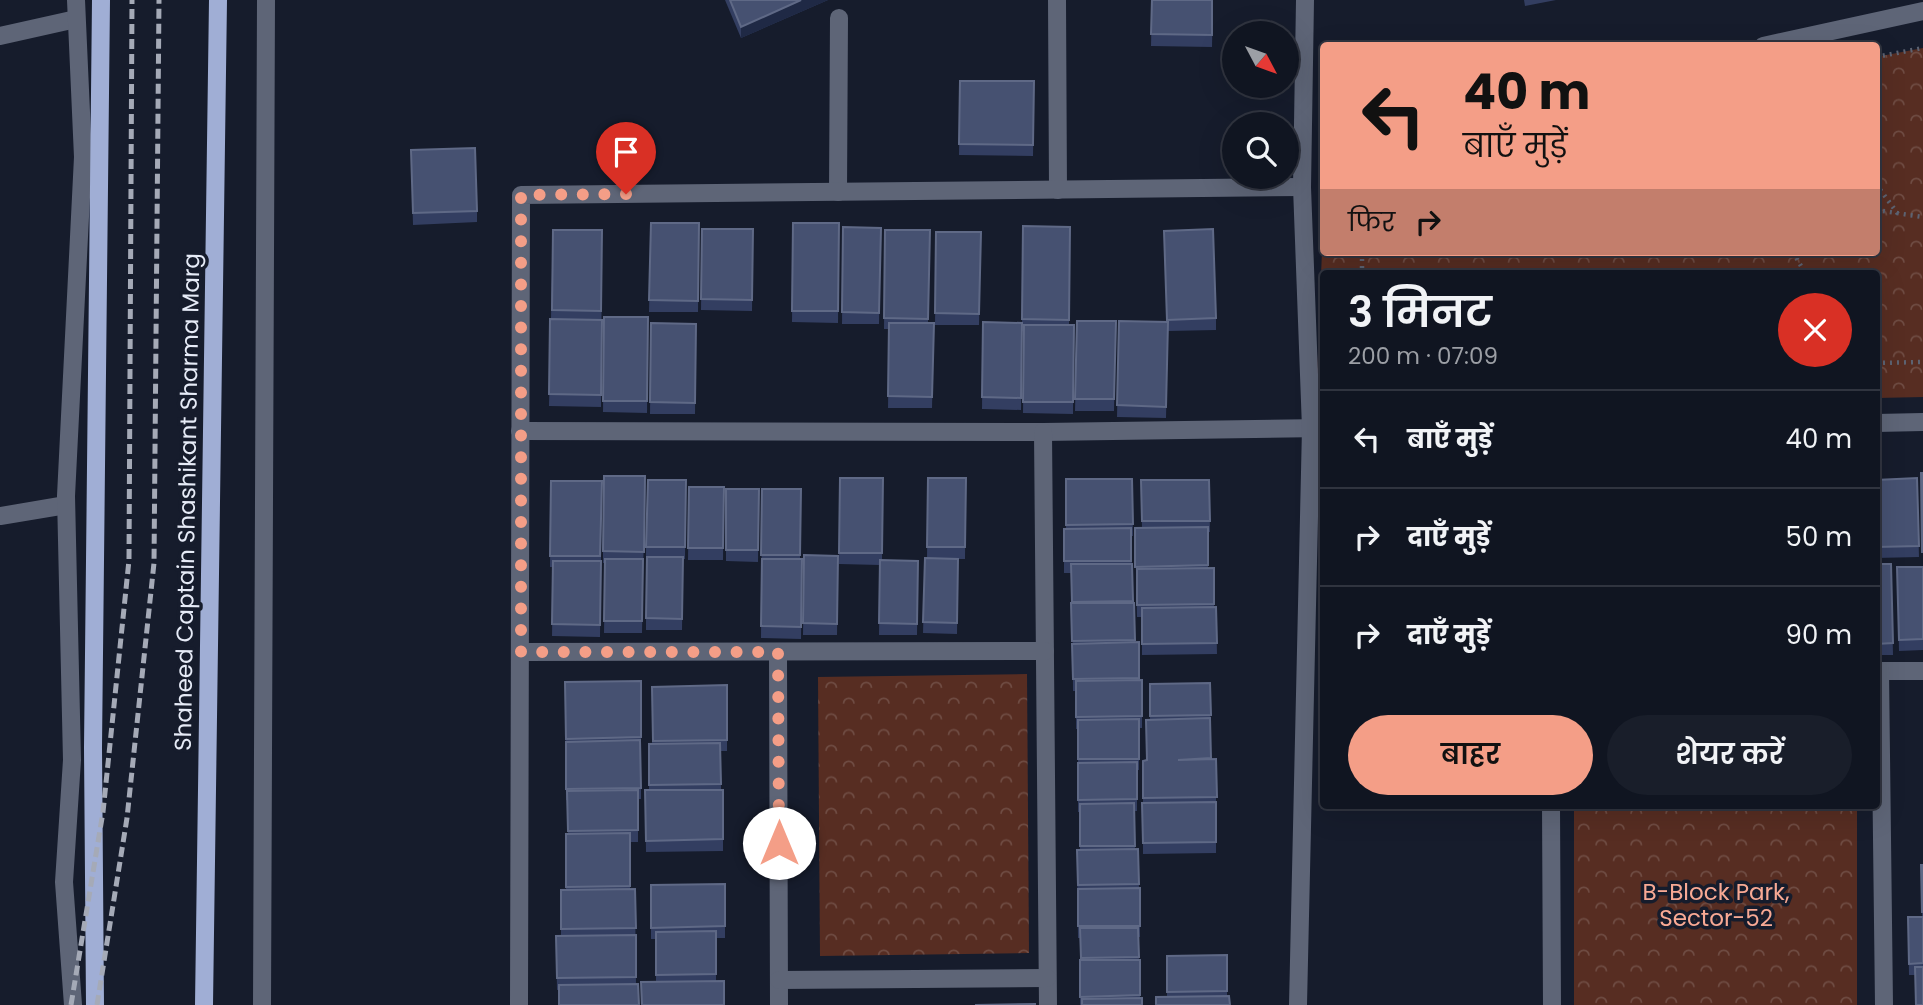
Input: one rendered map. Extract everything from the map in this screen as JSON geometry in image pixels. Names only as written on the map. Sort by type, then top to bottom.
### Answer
[{"type":"main road","points":[[95,1005],[93,748],[101,0]]},
{"type":"main road","name":"Shaheed Captain Shashikant Sharma Marg","points":[[204,1005],[218,0]]},
{"type":"street","points":[[73,1005],[64,882],[72,760],[66,505],[83,157],[76,0]]},
{"type":"street","points":[[262,1005],[266,0]]},
{"type":"street","points":[[1057,0],[1058,190]]},
{"type":"street","points":[[1298,1005],[1317,428],[1302,187],[1314,102],[1305,0]]},
{"type":"street","points":[[1781,42],[1923,11]]},
{"type":"street","points":[[838,192],[839,18]]},
{"type":"street","points":[[0,36],[76,19]]},
{"type":"street","points":[[519,1005],[521,195],[1302,187]]},
{"type":"street","points":[[1880,423],[1923,422]]},
{"type":"street","points":[[520,431],[1043,432],[1317,428]]},
{"type":"street","points":[[1043,432],[1048,1005]]},
{"type":"street","points":[[0,516],[66,505]]},
{"type":"street","points":[[521,652],[1045,652]]},
{"type":"street","points":[[778,652],[779,1005]]},
{"type":"street","points":[[1880,671],[1923,671]]},
{"type":"street","points":[[1880,782],[1884,1005]]},
{"type":"street","points":[[1552,809],[1552,1005]]},
{"type":"street","points":[[779,980],[1047,978]]},
{"type":"path","points":[[1880,56],[1923,48]]},
{"type":"path","points":[[1880,189],[1898,214]]},
{"type":"path","points":[[1880,212],[1923,217]]},
{"type":"path","points":[[1880,363],[1923,362]]},
{"type":"green space","points":[[1923,48],[1923,397],[1880,398],[1880,270],[1321,270],[1322,256],[1880,256],[1880,56]]},
{"type":"green space","points":[[1320,303],[1320,405],[1316,406]]},
{"type":"green space","points":[[1027,674],[1029,953],[820,956],[818,677]]},
{"type":"green space","name":"B-Block Park, Sector-52","points":[[1574,809],[1857,809],[1857,1005],[1574,1005]]},
{"type":"building","points":[[730,0],[801,0],[741,27]]},
{"type":"building","points":[[1152,0],[1212,0],[1212,35],[1151,34]]},
{"type":"building","points":[[960,81],[1034,81],[1033,145],[959,144]]},
{"type":"building","points":[[475,148],[477,211],[413,213],[411,150]]},
{"type":"building","points":[[651,223],[699,223],[698,301],[649,300]]},
{"type":"building","points":[[793,223],[839,223],[838,311],[792,311]]},
{"type":"building","points":[[1023,226],[1070,227],[1069,320],[1022,319]]},
{"type":"building","points":[[843,227],[881,228],[879,313],[842,312]]},
{"type":"building","points":[[702,229],[753,229],[752,300],[701,299]]},
{"type":"building","points":[[1213,229],[1216,318],[1167,320],[1164,231]]},
{"type":"building","points":[[553,230],[602,230],[601,311],[552,310]]},
{"type":"building","points":[[885,230],[930,230],[928,319],[884,318]]},
{"type":"building","points":[[936,232],[981,232],[979,314],[935,313]]},
{"type":"building","points":[[604,317],[648,317],[647,401],[603,401]]},
{"type":"building","points":[[550,319],[602,320],[601,395],[549,394]]},
{"type":"building","points":[[1077,321],[1116,321],[1114,399],[1075,399]]},
{"type":"building","points":[[1119,321],[1168,322],[1166,407],[1117,405]]},
{"type":"building","points":[[983,322],[1022,323],[1021,398],[982,397]]},
{"type":"building","points":[[651,323],[696,324],[695,403],[650,402]]},
{"type":"building","points":[[889,323],[934,323],[932,397],[888,396]]},
{"type":"building","points":[[1024,325],[1074,325],[1073,402],[1023,402]]},
{"type":"building","points":[[1921,473],[1923,473],[1922,553]]},
{"type":"building","points":[[604,476],[645,476],[644,552],[603,551]]},
{"type":"building","points":[[840,478],[883,478],[882,553],[839,553]]},
{"type":"building","points":[[928,478],[966,478],[965,547],[927,547]]},
{"type":"building","points":[[1917,478],[1919,546],[1880,547],[1880,480]]},
{"type":"building","points":[[1066,479],[1132,479],[1133,524],[1066,525]]},
{"type":"building","points":[[648,480],[686,480],[685,547],[646,547]]},
{"type":"building","points":[[1141,480],[1209,480],[1210,521],[1142,521]]},
{"type":"building","points":[[551,481],[602,481],[600,556],[550,556]]},
{"type":"building","points":[[689,487],[724,487],[723,548],[688,548]]},
{"type":"building","points":[[726,489],[759,489],[758,550],[726,550]]},
{"type":"building","points":[[762,489],[801,489],[800,555],[761,555]]},
{"type":"building","points":[[1208,527],[1208,565],[1135,567],[1135,528]]},
{"type":"building","points":[[1131,528],[1131,561],[1064,561],[1064,529]]},
{"type":"building","points":[[804,555],[838,556],[837,624],[803,623]]},
{"type":"building","points":[[647,557],[683,557],[682,619],[646,618]]},
{"type":"building","points":[[925,558],[958,559],[957,623],[923,622]]},
{"type":"building","points":[[605,559],[643,559],[642,621],[604,621]]},
{"type":"building","points":[[762,559],[802,559],[801,627],[761,626]]},
{"type":"building","points":[[880,560],[918,561],[917,624],[879,623]]},
{"type":"building","points":[[553,561],[601,561],[600,625],[552,624]]},
{"type":"building","points":[[1071,564],[1132,564],[1133,601],[1072,602]]},
{"type":"building","points":[[1880,564],[1891,564],[1893,643],[1880,644]]},
{"type":"building","points":[[1897,567],[1923,567],[1923,639],[1899,640]]},
{"type":"building","points":[[1214,568],[1214,604],[1137,605],[1137,569]]},
{"type":"building","points":[[1071,603],[1134,603],[1135,640],[1072,641]]},
{"type":"building","points":[[1216,607],[1217,643],[1142,644],[1142,608]]},
{"type":"building","points":[[1139,642],[1139,678],[1073,679],[1072,644]]},
{"type":"building","points":[[1142,680],[1142,716],[1076,717],[1076,681]]},
{"type":"building","points":[[641,681],[641,737],[566,739],[565,682]]},
{"type":"building","points":[[1210,683],[1211,715],[1150,716],[1150,684]]},
{"type":"building","points":[[727,685],[727,740],[653,741],[652,687]]},
{"type":"building","points":[[1210,718],[1211,758],[1178,760],[1216,759],[1217,797],[1143,798],[1143,761],[1147,760],[1146,720]]},
{"type":"building","points":[[1139,719],[1139,759],[1078,759],[1078,720]]},
{"type":"building","points":[[640,740],[641,788],[566,789],[566,742]]},
{"type":"building","points":[[720,743],[721,784],[649,785],[649,744]]},
{"type":"building","points":[[1137,762],[1137,799],[1078,800],[1078,763]]},
{"type":"building","points":[[638,790],[638,830],[568,831],[567,791]]},
{"type":"building","points":[[645,790],[723,790],[723,839],[646,841]]},
{"type":"building","points":[[1216,802],[1216,842],[1143,843],[1142,803]]},
{"type":"building","points":[[1134,803],[1135,846],[1080,846],[1080,804]]},
{"type":"building","points":[[630,833],[630,886],[566,887],[566,834]]},
{"type":"building","points":[[1138,849],[1139,884],[1078,885],[1077,850]]},
{"type":"building","points":[[1923,865],[1923,912],[1922,912]]},
{"type":"building","points":[[725,884],[725,926],[651,928],[651,885]]},
{"type":"building","points":[[1140,888],[1140,926],[1078,926],[1078,889]]},
{"type":"building","points":[[635,889],[636,928],[561,929],[561,890]]},
{"type":"building","points":[[1908,917],[1923,917],[1923,963],[1909,964]]},
{"type":"building","points":[[1080,928],[1138,928],[1139,957],[1081,958]]},
{"type":"building","points":[[716,931],[716,974],[656,975],[656,932]]},
{"type":"building","points":[[636,935],[636,977],[557,978],[556,936]]},
{"type":"building","points":[[1227,955],[1227,991],[1167,992],[1167,956]]},
{"type":"building","points":[[1080,960],[1140,960],[1140,995],[1080,997]]},
{"type":"building","points":[[1915,967],[1923,967],[1923,1005],[1916,1005]]},
{"type":"building","points":[[724,981],[724,1005],[642,1005],[641,982]]},
{"type":"building","points":[[638,984],[639,1005],[559,1005],[559,985]]},
{"type":"building","points":[[1229,996],[1230,1005],[1156,1005],[1156,997]]},
{"type":"building","points":[[1142,998],[1142,1005],[1082,1005],[1082,999]]},
{"type":"railway","points":[[71,1005],[103,812],[129,560],[132,0]]},
{"type":"railway","points":[[97,1005],[127,818],[154,563],[159,0]]},
{"type":"route","points":[[626,194],[521,195],[521,652],[778,652],[779,843]]}]
